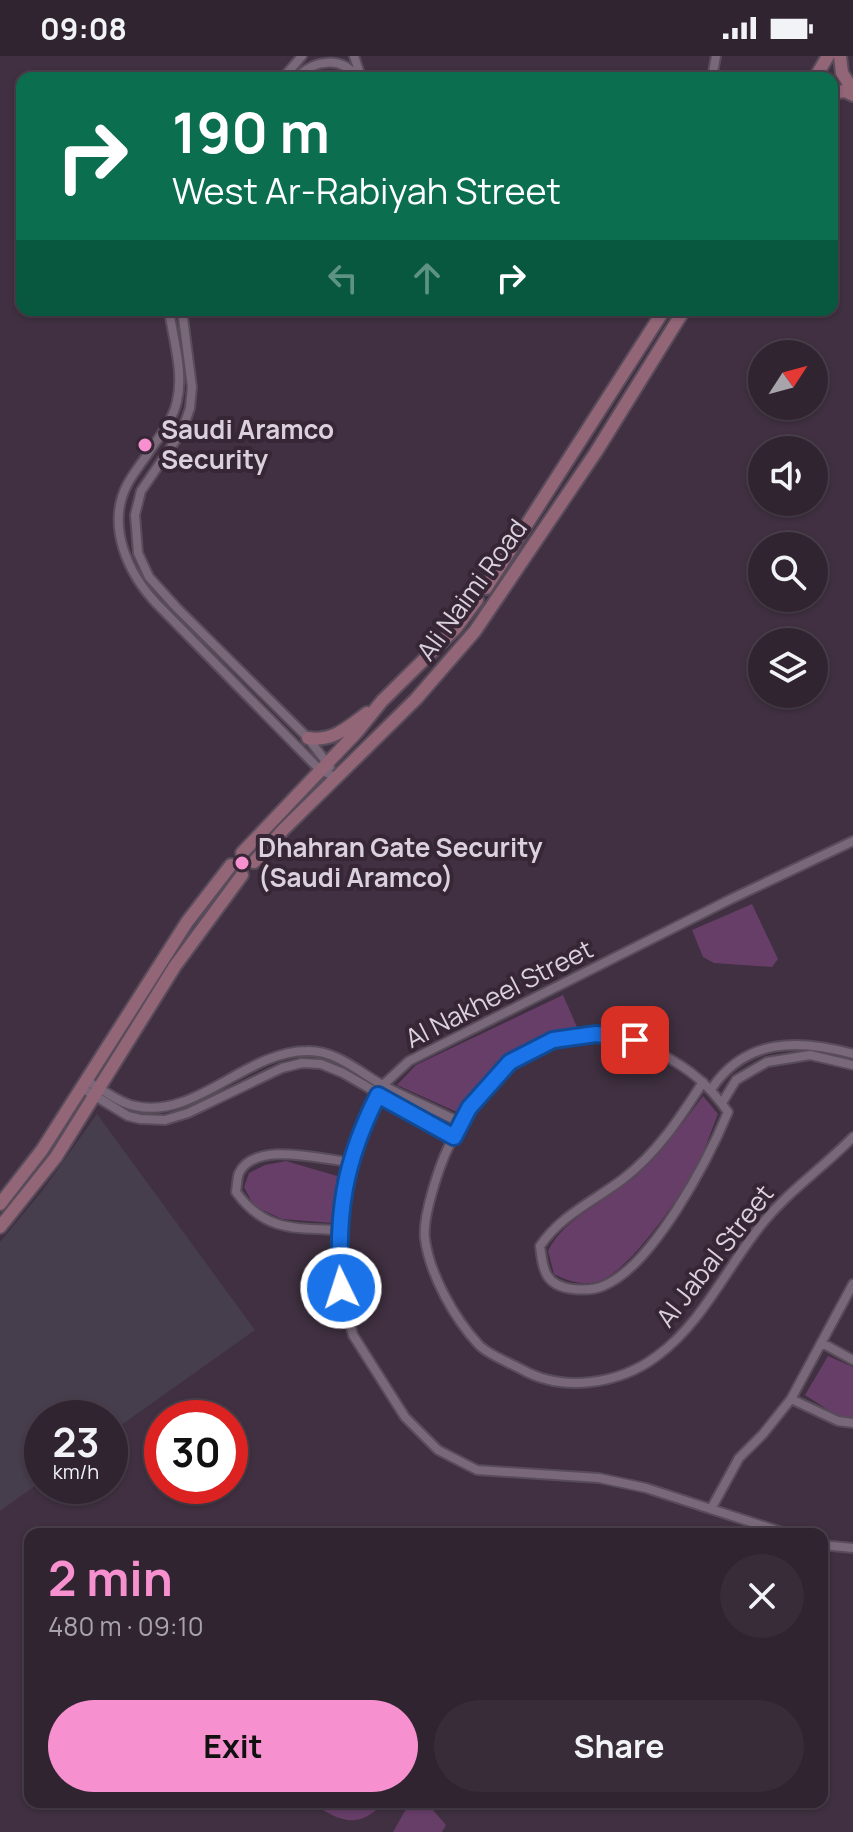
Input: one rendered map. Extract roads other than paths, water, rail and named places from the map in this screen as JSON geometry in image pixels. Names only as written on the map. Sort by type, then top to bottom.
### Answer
[{"type":"main road","points":[[842,59],[853,93]]},
{"type":"main road","name":"Ali Naimi Road","points":[[486,588],[660,316]]},
{"type":"main road","name":"Ali Naimi Road","points":[[477,600],[456,628],[382,701],[357,732],[246,848],[251,854],[257,858],[416,699],[475,631],[596,452],[680,316]]},
{"type":"main road","points":[[308,738],[325,739],[340,733],[382,701]]},
{"type":"main road","points":[[0,1204],[42,1150],[173,942],[231,865]]},
{"type":"main road","points":[[0,1227],[49,1166],[175,966],[242,875]]},
{"type":"main road","points":[[218,882],[228,881],[230,891]]},
{"type":"street","points":[[288,72],[302,56]]},
{"type":"street","points":[[304,72],[310,66],[331,60],[347,65],[353,72]]},
{"type":"street","points":[[170,316],[179,391],[167,426],[127,485],[121,508],[120,534],[127,563],[142,589],[337,778]]},
{"type":"street","points":[[183,316],[192,387],[190,408],[182,431],[141,491],[134,528],[138,553],[149,577],[308,738],[323,765]]},
{"type":"street","points":[[167,426],[172,434],[182,431]]},
{"type":"street","points":[[127,485],[137,483],[141,491]]},
{"type":"street","name":"Al Nakheel Street","points":[[770,1528],[646,1488],[599,1478],[477,1470],[438,1450],[405,1417],[353,1335],[341,1288],[340,1230],[346,1174],[364,1124],[383,1085],[409,1061],[853,841]]},
{"type":"street","name":"Al Jabal Street","points":[[712,1088],[673,1060],[635,1040],[596,1034],[553,1040],[510,1062],[469,1108],[436,1171],[424,1237],[443,1295],[481,1347],[533,1376],[579,1383],[613,1379],[656,1358],[684,1334],[758,1229],[784,1198],[833,1158],[853,1137]]},
{"type":"street","points":[[703,1082],[656,1149],[547,1235],[540,1246],[548,1278],[559,1288],[582,1290],[603,1286],[623,1274],[677,1210],[700,1175],[728,1112],[712,1088],[724,1071],[752,1053],[782,1044],[823,1046],[853,1054]]},
{"type":"street","points":[[84,1084],[131,1106],[162,1109],[195,1096],[265,1059],[307,1051],[345,1061],[383,1085],[461,1123]]},
{"type":"street","points":[[722,1103],[736,1080],[767,1062],[810,1055],[853,1065]]},
{"type":"street","points":[[97,1091],[128,1116],[165,1120],[188,1113],[282,1068],[302,1063],[321,1064],[454,1137]]},
{"type":"street","points":[[340,1230],[298,1228],[269,1222],[249,1211],[236,1192],[239,1173],[246,1165],[261,1158],[281,1153],[302,1153],[350,1162]]},
{"type":"street","points":[[711,1509],[739,1458],[791,1399],[853,1284]]},
{"type":"street","points":[[822,1343],[853,1360]]},
{"type":"street","points":[[791,1399],[838,1421],[853,1423]]},
{"type":"street","points":[[828,1546],[853,1548]]},
{"type":"place","name":"Saudi Aramco Security","points":[[145,445]]},
{"type":"place","name":"Dhahran Gate Security (Saudi Aramco)","points":[[242,863]]}]
